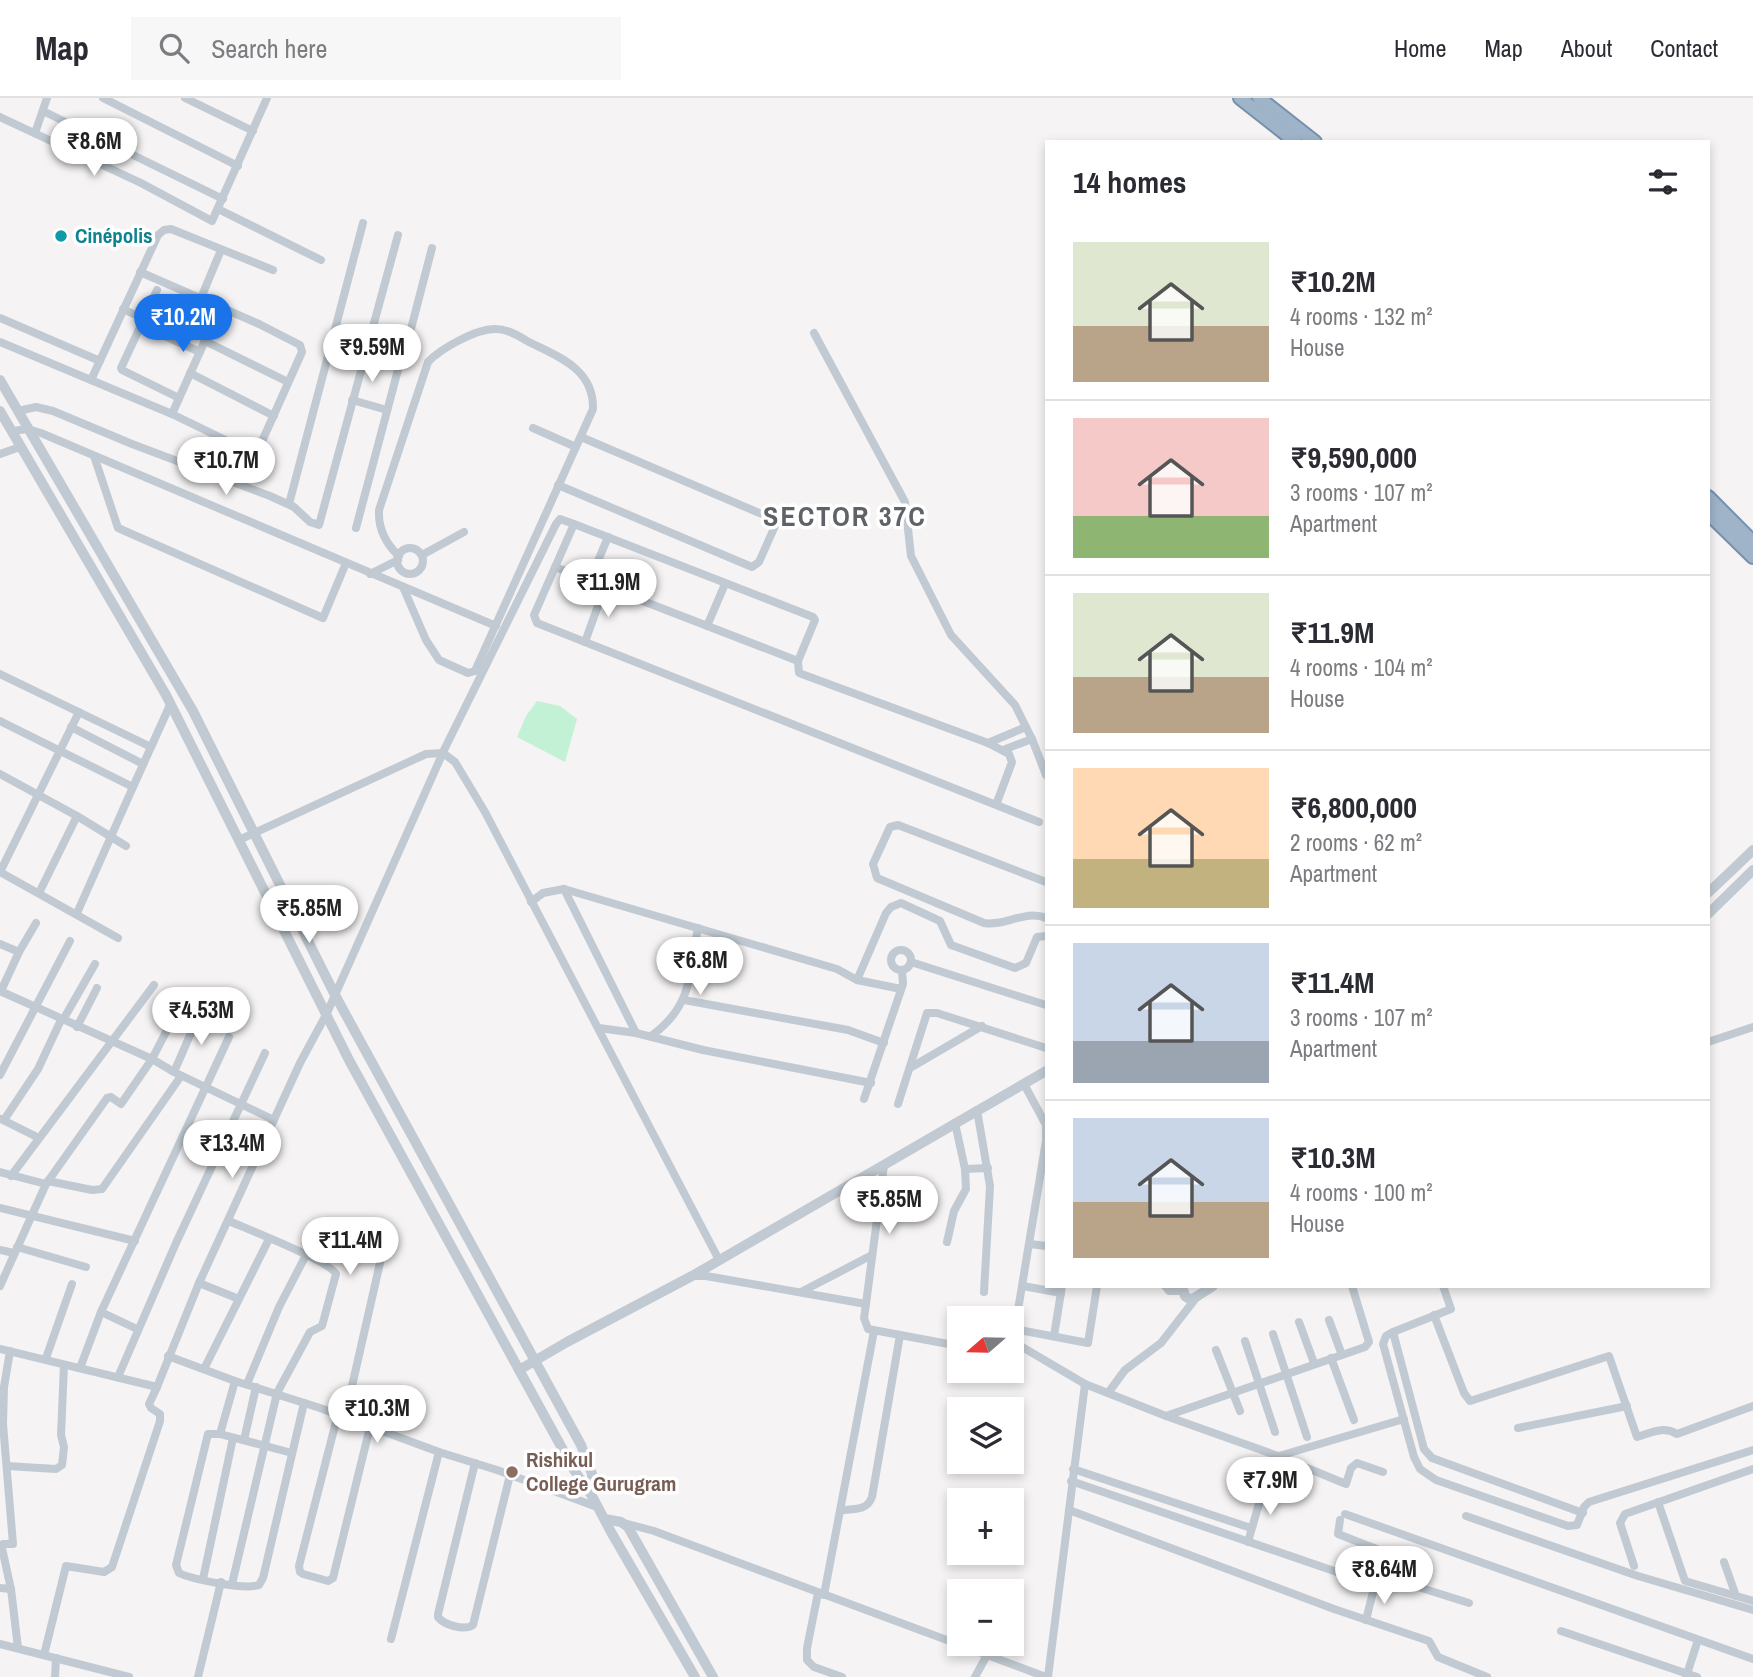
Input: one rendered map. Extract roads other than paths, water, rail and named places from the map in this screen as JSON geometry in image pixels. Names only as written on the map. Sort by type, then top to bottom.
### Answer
[{"type":"highway","points":[[1240,98],[1293,140]]},
{"type":"highway","points":[[1259,98],[1312,140]]},
{"type":"highway","points":[[1710,499],[1753,542]]},
{"type":"highway","points":[[1710,515],[1753,557]]},
{"type":"street","points":[[34,134],[47,98]]},
{"type":"street","points":[[103,98],[238,166]]},
{"type":"street","points":[[185,98],[253,131]]},
{"type":"street","points":[[0,117],[141,183],[212,221],[267,98]]},
{"type":"street","points":[[43,111],[223,199]]},
{"type":"street","points":[[218,209],[321,260]]},
{"type":"street","points":[[289,504],[363,223]]},
{"type":"street","points":[[91,380],[158,235],[164,230],[171,229],[273,270]]},
{"type":"street","points":[[18,411],[36,407],[53,411],[289,504],[310,522],[318,524],[398,235]]},
{"type":"street","points":[[356,528],[432,248]]},
{"type":"street","points":[[201,298],[220,250]]},
{"type":"street","points":[[0,342],[172,414],[251,451],[258,448],[302,352],[300,345],[140,272]]},
{"type":"street","points":[[157,290],[121,368],[179,398]]},
{"type":"street","points":[[172,414],[220,307]]},
{"type":"street","points":[[123,309],[142,323],[200,352]]},
{"type":"street","points":[[0,318],[100,361]]},
{"type":"street","points":[[413,573],[402,570],[398,558],[382,534],[379,510],[424,369],[434,356],[473,334],[498,328],[572,363],[587,382],[593,409],[475,671],[468,673],[452,667],[439,660],[433,652],[407,589],[413,573],[422,566],[422,555]]},
{"type":"street","points":[[814,333],[905,502],[911,556],[951,635],[1014,705],[1027,727],[1045,772]]},
{"type":"street","points":[[370,339],[403,351]]},
{"type":"street","points":[[205,341],[288,382]]},
{"type":"street","points":[[328,353],[363,363]]},
{"type":"street","points":[[190,373],[274,416]]},
{"type":"street","points":[[0,380],[193,710],[335,995],[586,1456],[592,1474],[592,1496]]},
{"type":"street","points":[[352,400],[387,410]]},
{"type":"street","points":[[0,412],[170,705],[376,1112],[574,1470],[606,1519],[695,1677]]},
{"type":"street","points":[[533,428],[576,447]]},
{"type":"street","points":[[12,431],[28,429],[496,626]]},
{"type":"street","points":[[558,485],[752,566],[759,562],[775,526],[771,518],[581,437]]},
{"type":"street","points":[[0,454],[20,447]]},
{"type":"street","points":[[94,456],[118,528],[323,618],[345,564]]},
{"type":"street","points":[[44,1655],[66,1566],[104,1572],[113,1567],[160,1421],[160,1414],[149,1404],[199,1283],[300,1063],[327,1013],[443,753],[560,520],[814,618],[798,661],[799,673],[988,743],[1009,754],[1012,762],[996,805]]},
{"type":"street","points":[[574,524],[534,618],[537,623],[1039,822]]},
{"type":"street","points":[[422,555],[464,531]]},
{"type":"street","points":[[590,580],[608,537]]},
{"type":"street","points":[[370,574],[398,558],[404,550],[412,548],[422,555]]},
{"type":"street","points":[[555,567],[798,661]]},
{"type":"street","points":[[707,626],[725,584]]},
{"type":"street","points":[[585,642],[605,586]]},
{"type":"street","points":[[0,674],[151,747]]},
{"type":"street","points":[[77,913],[170,705]]},
{"type":"street","points":[[79,712],[0,872],[118,938]]},
{"type":"street","points":[[0,721],[133,787]]},
{"type":"street","points":[[71,727],[143,764]]},
{"type":"street","points":[[988,743],[1027,727]]},
{"type":"street","points":[[1003,750],[1032,739]]},
{"type":"street","points":[[239,840],[426,754],[443,753],[455,762],[485,812],[719,1260]]},
{"type":"street","points":[[0,774],[126,846]]},
{"type":"street","points":[[39,893],[77,816]]},
{"type":"street","points":[[1045,882],[898,825],[890,827],[873,864],[877,878],[984,923],[1000,924],[1035,915],[1045,918]]},
{"type":"street","points":[[1710,891],[1753,850]]},
{"type":"street","points":[[1710,912],[1753,870]]},
{"type":"street","points":[[531,902],[543,893],[564,890],[837,969],[857,980],[901,989]]},
{"type":"street","points":[[564,890],[636,1033]]},
{"type":"street","points":[[857,980],[886,913],[901,903],[940,921],[951,945],[1015,968],[1026,963],[1037,937],[1045,936]]},
{"type":"street","points":[[0,1004],[2,992],[19,952],[36,923]]},
{"type":"street","points":[[651,1036],[667,1024],[684,1000],[698,928]]},
{"type":"street","points":[[0,1075],[70,941]]},
{"type":"street","points":[[0,944],[19,952]]},
{"type":"street","points":[[906,951],[911,956],[911,962],[908,968],[896,969],[891,964],[891,958],[894,952],[906,951]]},
{"type":"street","points":[[911,962],[1045,1005]]},
{"type":"street","points":[[40,1138],[2,1119],[38,1069],[62,1020],[95,964]]},
{"type":"street","points":[[864,1099],[901,989],[904,977],[902,970]]},
{"type":"street","points":[[11,1176],[154,985]]},
{"type":"street","points":[[77,1027],[97,988]]},
{"type":"street","points":[[2,992],[152,1059],[274,1120]]},
{"type":"street","points":[[684,1000],[848,1030],[884,1042]]},
{"type":"street","points":[[0,1286],[47,1182],[107,1098],[111,1097],[121,1104],[152,1059],[181,1003]]},
{"type":"street","points":[[0,1172],[92,1190],[102,1189],[178,1074],[201,1010]]},
{"type":"street","points":[[898,1104],[927,1013],[937,1013],[1045,1048]]},
{"type":"street","points":[[910,1068],[982,1027]]},
{"type":"street","points":[[1710,1041],[1753,1027]]},
{"type":"street","points":[[599,1028],[651,1036],[703,1050],[871,1083]]},
{"type":"street","points":[[80,1368],[101,1312],[229,1037]]},
{"type":"street","points":[[118,1377],[137,1329],[265,1053]]},
{"type":"street","points":[[519,1370],[692,1276],[1045,1072]]},
{"type":"street","points":[[1024,1084],[1045,1123]]},
{"type":"street","points":[[977,1110],[988,1168],[990,1195],[984,1292]]},
{"type":"street","points":[[947,1242],[954,1211],[964,1194],[965,1169],[954,1123]]},
{"type":"street","points":[[1019,1306],[1045,1159]]},
{"type":"street","points":[[884,1165],[864,1322],[868,1329],[874,1331],[947,1344]]},
{"type":"street","points":[[965,1169],[988,1168]]},
{"type":"street","points":[[1037,1202],[1045,1203]]},
{"type":"street","points":[[0,1208],[135,1241]]},
{"type":"street","points":[[229,1221],[333,1268],[336,1277],[323,1326],[310,1332],[277,1393],[232,1584]]},
{"type":"street","points":[[204,1369],[269,1239]]},
{"type":"street","points":[[1030,1244],[1045,1246]]},
{"type":"street","points":[[0,1250],[16,1250],[86,1267]]},
{"type":"street","points":[[370,1427],[333,1578],[328,1581],[303,1574],[299,1566],[382,1254]]},
{"type":"street","points":[[247,1384],[279,1307],[306,1255]]},
{"type":"street","points":[[801,1292],[872,1255]]},
{"type":"street","points":[[692,1276],[706,1276],[866,1304]]},
{"type":"street","points":[[199,1283],[239,1299]]},
{"type":"street","points":[[46,1358],[72,1284]]},
{"type":"street","points":[[1023,1286],[1045,1288]]},
{"type":"street","points":[[1024,1331],[1088,1343],[1097,1288]]},
{"type":"street","points":[[1108,1393],[1125,1370],[1161,1343],[1196,1298],[1210,1288]]},
{"type":"street","points":[[1166,1416],[1365,1347],[1368,1342],[1353,1288]]},
{"type":"street","points":[[1444,1288],[1451,1309],[1393,1332],[1386,1336],[1383,1344],[1420,1469],[1436,1480],[1568,1526],[1577,1525],[1584,1507],[1598,1498],[1753,1450]]},
{"type":"street","points":[[1054,1336],[1061,1289]]},
{"type":"street","points":[[1182,1289],[1185,1296],[1191,1300],[1196,1298]]},
{"type":"street","points":[[101,1312],[137,1329]]},
{"type":"street","points":[[1434,1315],[1464,1394],[1470,1401],[1609,1356],[1637,1437],[1662,1429],[1677,1434],[1753,1406]]},
{"type":"street","points":[[1329,1320],[1342,1355]]},
{"type":"street","points":[[1299,1322],[1314,1363]]},
{"type":"street","points":[[842,1677],[814,1667],[807,1660],[807,1648],[841,1510],[874,1331]]},
{"type":"street","points":[[1393,1332],[1423,1449],[1432,1458],[1583,1513]]},
{"type":"street","points":[[1273,1334],[1307,1437]]},
{"type":"street","points":[[841,1510],[866,1507],[872,1497],[900,1335]]},
{"type":"street","points":[[1245,1341],[1275,1432]]},
{"type":"street","points":[[1024,1348],[1085,1384],[1346,1484],[1351,1468],[1357,1463],[1384,1472]]},
{"type":"street","points":[[0,1349],[157,1387]]},
{"type":"street","points":[[1216,1350],[1240,1411]]},
{"type":"street","points":[[10,1351],[4,1387],[3,1424],[13,1544],[3,1544],[2,1548],[11,1589],[18,1648]]},
{"type":"street","points":[[168,1356],[597,1507]]},
{"type":"street","points":[[1331,1358],[1354,1420]]},
{"type":"street","points":[[8,1466],[56,1469],[62,1465],[64,1365]]},
{"type":"street","points":[[220,1434],[235,1381]]},
{"type":"street","points":[[992,1656],[1047,1677],[1085,1384]]},
{"type":"street","points":[[244,1440],[257,1387]]},
{"type":"street","points":[[292,1452],[220,1434],[209,1433],[206,1436],[177,1570],[183,1575],[253,1587],[261,1582],[304,1403]]},
{"type":"street","points":[[1518,1428],[1627,1406]]},
{"type":"street","points":[[1278,1456],[1404,1419]]},
{"type":"street","points":[[203,1579],[233,1438]]},
{"type":"street","points":[[391,1639],[439,1452]]},
{"type":"street","points":[[475,1463],[438,1620],[466,1628],[473,1625],[510,1475]]},
{"type":"street","points":[[1073,1469],[1251,1528]]},
{"type":"street","points":[[1634,1566],[1620,1523],[1621,1517],[1753,1469]]},
{"type":"street","points":[[1072,1481],[1375,1584],[1400,1581],[1469,1603]]},
{"type":"street","points":[[1248,1542],[1264,1486]]},
{"type":"street","points":[[1658,1502],[1685,1581],[1753,1601]]},
{"type":"street","points":[[1069,1510],[1429,1641],[1438,1657],[1487,1677]]},
{"type":"street","points":[[1466,1516],[1615,1568],[1753,1610]]},
{"type":"street","points":[[1386,1582],[1392,1555],[1338,1534],[1343,1517],[1753,1659]]},
{"type":"street","points":[[606,1519],[654,1531],[947,1640]]},
{"type":"street","points":[[621,1522],[628,1527],[636,1540],[713,1677]]},
{"type":"street","points":[[1724,1562],[1736,1596]]},
{"type":"street","points":[[198,1677],[221,1582]]},
{"type":"street","points":[[1366,1620],[1375,1584]]},
{"type":"street","points":[[0,1588],[11,1589]]},
{"type":"street","points":[[1561,1631],[1697,1677]]},
{"type":"street","points":[[1687,1675],[1699,1640]]},
{"type":"street","points":[[0,1644],[129,1677]]},
{"type":"street","points":[[975,1677],[986,1656]]},
{"type":"street","points":[[55,1677],[56,1658]]},
{"type":"place","name":"Cinépolis","points":[[61,236]]},
{"type":"place","name":"Rishikul College Gurugram","points":[[512,1472]]},
{"type":"district","name":"SECTOR 37C","points":[[845,516]]}]
